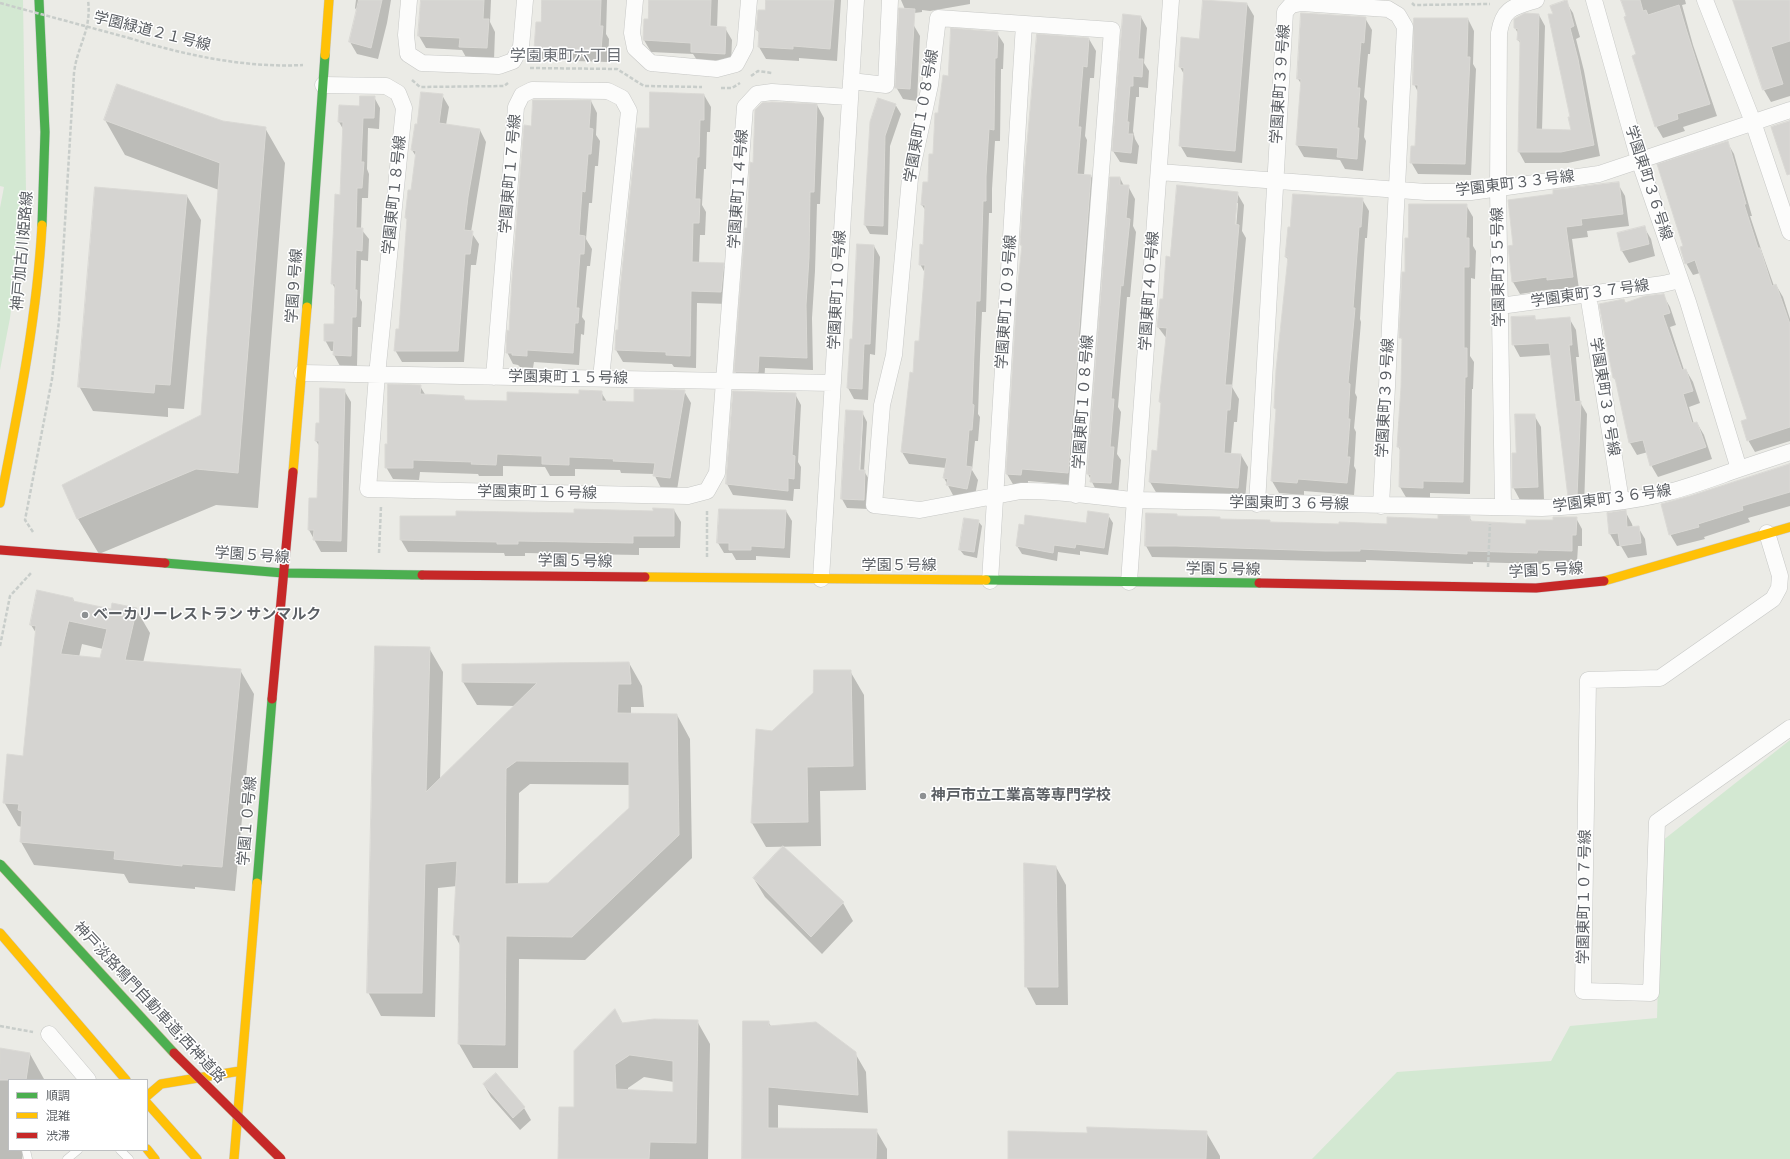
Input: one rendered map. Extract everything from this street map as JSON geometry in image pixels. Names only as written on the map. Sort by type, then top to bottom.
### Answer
[{"type":"main road","name":"神戸加古川姫路線","points":[[0,503],[28,350],[39,262],[42,203],[44,87],[39,0]]},
{"type":"main road","name":"学園９号線","points":[[283,573],[302,373],[329,0]]},
{"type":"main road","name":"学園５号線","points":[[0,550],[283,573],[1536,588],[1608,581],[1790,527]]},
{"type":"main road","name":"学園１０号線","points":[[234,1159],[240,1071],[283,573]]},
{"type":"main road","name":"神戸淡路鳴門自動車道;西神道路","points":[[0,864],[168,1047],[281,1159]]},
{"type":"main road","points":[[0,933],[125,1079]]},
{"type":"main road","points":[[148,1095],[161,1084],[240,1071]]},
{"type":"main road","points":[[148,1104],[197,1159]]},
{"type":"main road","points":[[148,1150],[156,1159]]},
{"type":"street","points":[[409,0],[406,35],[408,54],[422,63],[499,66],[513,62],[521,47],[525,0]]},
{"type":"street","points":[[634,0],[632,33],[635,48],[651,63],[718,69],[736,64],[745,47],[749,0]]},
{"type":"street","name":"学園東町１０号線","points":[[821,579],[856,0]]},
{"type":"street","points":[[850,81],[886,85],[890,0]]},
{"type":"street","name":"学園東町４０号線","points":[[1128,582],[1171,0]]},
{"type":"street","name":"学園東町３５号線","points":[[1497,507],[1500,306],[1498,189],[1499,33],[1501,19],[1510,9],[1536,0]]},
{"type":"street","name":"学園東町３６号線","points":[[1134,500],[1382,506],[1579,506],[1621,501],[1671,492],[1739,469],[1680,280],[1639,160],[1594,0]]},
{"type":"street","points":[[1704,0],[1753,122],[1790,232]]},
{"type":"street","name":"学園東町３９号線","points":[[1257,504],[1285,12],[1291,5],[1302,3],[1388,9],[1398,15],[1405,27],[1382,506]]},
{"type":"street","name":"学園東町１０８号線","points":[[1076,495],[1112,30],[938,18],[930,85],[910,178],[894,355],[882,406],[874,505],[920,510],[1021,491],[1134,500]]},
{"type":"street","name":"学園東町１０９号線","points":[[990,581],[1024,24]]},
{"type":"street","name":"学園東町１８号線","points":[[323,85],[386,86],[398,93],[404,108],[377,375]]},
{"type":"street","name":"学園東町１７号線","points":[[494,377],[516,107],[522,95],[532,90],[608,90],[622,98],[629,111],[601,378]]},
{"type":"street","name":"学園東町１４号線","points":[[725,381],[745,107],[757,94],[772,92],[849,97]]},
{"type":"street","name":"学園東町３３号線","points":[[1159,172],[1396,190],[1471,192],[1599,174],[1790,110]]},
{"type":"street","name":"学園東町３７号線","points":[[1500,306],[1663,284],[1680,280]]},
{"type":"street","name":"学園東町３８号線","points":[[1588,294],[1621,501]]},
{"type":"street","name":"学園東町１５号線","points":[[302,373],[833,383]]},
{"type":"street","name":"学園東町１６号線","points":[[377,375],[368,489],[688,496],[707,491]]},
{"type":"street","points":[[707,491],[718,472],[725,381]]},
{"type":"street","points":[[1739,469],[1790,452]]},
{"type":"street","name":"学園東町１０７号線","points":[[1767,534],[1780,576],[1779,588],[1773,599],[1660,678],[1588,680],[1583,992],[1651,993],[1657,822],[1790,728]]},
{"type":"street","points":[[49,1034],[87,1079]]},
{"type":"lane","points":[[67,1159],[77,1151]]},
{"type":"lane","points":[[121,1151],[129,1159]]},
{"type":"path","points":[[1409,0],[1414,5],[1489,5],[1494,0]]},
{"type":"path","name":"学園緑道２１号線","points":[[0,3],[166,49],[209,58],[273,66],[325,64]]},
{"type":"path","points":[[378,574],[381,489]]},
{"type":"path","points":[[707,491],[707,578]]},
{"type":"path","points":[[1488,587],[1497,507]]},
{"type":"path","points":[[0,646],[10,596],[33,572]]},
{"type":"path","points":[[0,1026],[49,1034]]},
{"type":"green space","points":[[0,0],[23,0],[26,191],[10,318],[0,370],[0,208],[4,187],[0,186]]},
{"type":"green space","points":[[1790,740],[1790,1159],[1312,1159],[1397,1072],[1551,1061],[1570,1026],[1657,1018],[1662,841]]},
{"type":"building","points":[[359,0],[382,0],[371,48],[349,42]]},
{"type":"building","points":[[421,0],[484,0],[483,19],[489,19],[487,48],[459,47],[460,38],[418,36]]},
{"type":"building","points":[[542,0],[601,0],[600,26],[603,26],[601,50],[534,49],[536,22],[541,22]]},
{"type":"building","points":[[649,0],[711,0],[710,26],[726,27],[725,54],[691,52],[691,43],[643,40],[644,19],[648,19]]},
{"type":"building","points":[[766,0],[834,0],[830,49],[793,46],[793,49],[758,47],[759,30],[756,30],[758,10],[765,10]]},
{"type":"building","points":[[1203,0],[1247,3],[1235,151],[1179,146],[1184,68],[1179,67],[1181,37],[1199,39]]},
{"type":"building","points":[[1567,0],[1574,26],[1570,28],[1578,59],[1594,145],[1561,152],[1518,152],[1520,40],[1517,40],[1518,29],[1514,28],[1514,19],[1525,13],[1539,14],[1536,129],[1571,130],[1568,117],[1570,117],[1548,14],[1553,14],[1550,6]]},
{"type":"building","points":[[1621,0],[1640,0],[1643,11],[1646,10],[1648,15],[1679,5],[1710,104],[1677,114],[1678,119],[1655,127],[1632,56],[1636,54],[1624,17],[1626,16]]},
{"type":"building","points":[[1733,0],[1790,0],[1790,41],[1771,47],[1783,84],[1763,90]]},
{"type":"building","points":[[899,8],[915,9],[910,89],[895,88]]},
{"type":"building","points":[[1301,13],[1366,17],[1364,43],[1361,42],[1357,88],[1360,88],[1357,128],[1359,128],[1357,159],[1337,157],[1338,148],[1296,145],[1301,79],[1297,79]]},
{"type":"building","points":[[1123,14],[1141,16],[1138,59],[1143,59],[1142,77],[1133,76],[1133,86],[1130,86],[1127,122],[1129,122],[1128,134],[1133,134],[1131,153],[1112,151]]},
{"type":"building","points":[[1414,18],[1468,18],[1467,57],[1470,57],[1465,164],[1410,163],[1411,146],[1415,146],[1418,85],[1413,85]]},
{"type":"building","points":[[951,28],[998,32],[997,58],[995,58],[994,130],[989,129],[986,201],[983,201],[980,301],[976,301],[972,404],[974,405],[972,430],[969,430],[966,466],[972,467],[967,489],[946,485],[948,479],[943,478],[947,458],[901,452],[910,372],[913,373],[915,341],[919,341],[925,265],[919,265],[920,244],[923,245],[925,205],[921,205],[923,182],[928,182],[929,154],[933,154],[935,113],[938,113],[943,75],[948,76]]},
{"type":"building","points":[[1037,34],[1089,38],[1087,67],[1083,66],[1078,127],[1081,127],[1077,174],[1091,175],[1068,473],[1022,469],[1021,475],[1006,474],[1017,292],[1022,245],[1020,245],[1025,166]]},
{"type":"building","points":[[117,84],[223,121],[266,127],[238,473],[196,469],[77,519],[62,485],[201,415],[220,163],[104,120]]},
{"type":"building","points":[[421,92],[443,94],[439,123],[480,129],[468,197],[464,230],[473,231],[470,254],[465,254],[458,351],[394,351],[396,329],[399,329],[408,190],[411,190],[416,151],[411,150],[415,124],[417,124]]},
{"type":"building","points":[[650,92],[704,94],[704,120],[700,120],[699,157],[697,157],[695,199],[700,199],[699,223],[693,223],[692,262],[724,263],[721,292],[691,291],[690,356],[666,355],[666,352],[615,350],[637,128],[649,128]]},
{"type":"building","points":[[360,96],[375,96],[374,118],[363,118],[361,162],[364,162],[362,188],[357,188],[356,228],[363,228],[362,251],[356,250],[356,317],[352,317],[351,356],[333,355],[334,341],[324,341],[324,324],[334,324],[335,284],[331,284],[335,194],[340,195],[343,122],[338,122],[339,105],[359,106]]},
{"type":"building","points":[[878,98],[896,104],[885,136],[883,226],[864,225],[870,122]]},
{"type":"building","points":[[533,100],[591,100],[589,128],[593,129],[591,154],[588,154],[585,192],[582,191],[579,235],[585,236],[584,254],[580,254],[576,308],[579,308],[578,323],[575,323],[573,353],[527,350],[527,356],[506,353],[507,330],[509,331],[524,125],[531,126]]},
{"type":"building","points":[[762,103],[817,104],[814,192],[810,192],[809,258],[806,305],[807,358],[759,356],[758,372],[734,372],[745,228],[747,228],[750,162],[753,163],[755,110]]},
{"type":"building","points":[[1790,121],[1790,174],[1787,175],[1771,127]]},
{"type":"building","points":[[1728,141],[1746,204],[1744,204],[1758,248],[1760,248],[1772,286],[1776,284],[1790,324],[1790,427],[1747,441],[1741,421],[1747,419],[1695,260],[1685,264],[1680,247],[1683,246],[1657,164]]},
{"type":"building","points":[[1110,177],[1120,177],[1120,185],[1129,185],[1126,218],[1130,219],[1123,286],[1121,285],[1111,399],[1114,399],[1110,447],[1114,447],[1111,483],[1090,482],[1091,475],[1087,474]]},
{"type":"building","points":[[1619,182],[1623,214],[1581,219],[1582,225],[1566,227],[1573,277],[1547,280],[1547,277],[1512,282],[1508,246],[1513,245],[1508,200],[1553,194],[1553,190]]},
{"type":"building","points":[[1177,185],[1238,192],[1235,224],[1239,225],[1225,385],[1232,385],[1230,410],[1227,410],[1224,453],[1241,454],[1238,488],[1149,482],[1152,450],[1157,451],[1161,402],[1159,402],[1167,328],[1157,327],[1160,299],[1163,299],[1166,256],[1170,257]]},
{"type":"building","points":[[95,187],[187,195],[170,385],[155,384],[154,393],[78,387]]},
{"type":"building","points":[[1293,194],[1363,198],[1361,227],[1359,227],[1353,308],[1355,308],[1348,383],[1350,384],[1348,419],[1350,419],[1347,457],[1350,457],[1347,483],[1298,479],[1297,483],[1271,481],[1276,409],[1274,408],[1276,370],[1288,257],[1285,257]]},
{"type":"building","points":[[1409,204],[1467,204],[1466,238],[1469,238],[1469,267],[1464,267],[1464,348],[1467,348],[1467,377],[1465,377],[1463,482],[1423,481],[1423,488],[1399,487],[1400,447],[1397,447],[1401,387],[1402,338],[1399,338],[1402,272],[1405,272],[1405,238],[1408,238]]},
{"type":"building","points":[[1645,226],[1649,244],[1621,251],[1617,233]]},
{"type":"building","points":[[857,244],[874,245],[870,344],[864,344],[862,389],[847,388],[850,339],[852,339]]},
{"type":"building","points":[[1664,294],[1670,313],[1663,315],[1682,370],[1686,369],[1693,391],[1683,394],[1692,423],[1697,422],[1706,447],[1650,466],[1643,440],[1629,443],[1615,378],[1613,378],[1599,304],[1624,299],[1625,303],[1645,296]]},
{"type":"building","points":[[1535,316],[1535,320],[1570,317],[1572,345],[1569,345],[1575,402],[1581,401],[1577,496],[1568,497],[1549,343],[1512,345],[1511,317]]},
{"type":"building","points":[[388,384],[421,385],[420,394],[464,396],[464,400],[507,401],[507,392],[579,394],[579,390],[602,391],[602,401],[634,402],[634,389],[685,390],[670,478],[653,476],[655,463],[569,457],[569,465],[542,464],[542,456],[497,454],[496,465],[471,464],[472,462],[413,460],[413,468],[385,468]]},
{"type":"building","points":[[320,388],[345,389],[341,541],[313,540],[314,530],[308,530],[309,498],[317,498],[319,441],[315,441],[316,423],[319,423]]},
{"type":"building","points":[[733,391],[796,393],[792,455],[795,456],[794,479],[788,478],[788,491],[726,484]]},
{"type":"building","points":[[846,410],[863,411],[859,470],[865,470],[864,500],[841,499]]},
{"type":"building","points":[[1515,414],[1535,414],[1538,487],[1512,488],[1512,453],[1516,453]]},
{"type":"building","points":[[1790,464],[1790,492],[1742,506],[1743,510],[1698,524],[1699,527],[1669,535],[1661,504]]},
{"type":"building","points":[[653,508],[674,509],[674,536],[633,536],[633,543],[518,541],[518,544],[497,544],[497,542],[400,540],[400,516],[456,516],[456,511],[574,513],[574,509],[653,511]]},
{"type":"building","points":[[719,509],[786,510],[784,548],[751,546],[751,550],[729,550],[729,543],[717,543]]},
{"type":"building","points":[[1626,510],[1627,527],[1639,526],[1641,543],[1620,546],[1618,533],[1609,534],[1607,513]]},
{"type":"building","points":[[1088,511],[1109,514],[1104,548],[1076,544],[1075,548],[1054,545],[1053,553],[1016,546],[1019,524],[1024,525],[1025,515],[1086,523]]},
{"type":"building","points":[[1146,513],[1177,514],[1177,516],[1220,517],[1220,519],[1270,520],[1270,522],[1339,524],[1339,522],[1387,524],[1387,517],[1438,519],[1438,515],[1470,516],[1470,521],[1526,524],[1526,520],[1553,520],[1553,517],[1577,517],[1576,535],[1572,535],[1572,551],[1538,550],[1537,553],[1467,551],[1467,554],[1360,549],[1360,551],[1325,551],[1145,546]]},
{"type":"building","points":[[964,518],[979,520],[974,552],[959,550]]},
{"type":"building","points":[[37,590],[73,598],[73,601],[111,609],[112,603],[137,608],[125,660],[241,669],[222,867],[182,864],[182,866],[114,859],[115,851],[20,842],[22,811],[18,810],[19,804],[3,803],[7,754],[23,756],[36,626],[30,625]],"holes":[[[69,621],[107,629],[100,658],[61,654]]]},
{"type":"building","points":[[375,646],[430,647],[426,792],[537,683],[462,682],[462,664],[629,662],[631,684],[618,684],[617,713],[677,714],[679,835],[572,937],[506,936],[505,1045],[458,1044],[460,935],[453,935],[457,861],[425,864],[422,993],[367,993]],"holes":[[[517,761],[629,762],[629,808],[548,883],[505,884],[506,769]]]},
{"type":"building","points":[[814,670],[851,670],[853,766],[807,767],[808,822],[751,823],[756,729],[772,731],[813,693]]},
{"type":"building","points":[[783,846],[844,902],[811,937],[753,878]]},
{"type":"building","points":[[1024,863],[1056,866],[1058,987],[1025,987]]},
{"type":"building","points":[[615,1009],[622,1023],[654,1019],[698,1020],[696,1143],[650,1142],[649,1159],[558,1159],[559,1107],[574,1107],[574,1051]],"holes":[[[630,1055],[673,1061],[673,1092],[616,1089],[615,1065]]]},
{"type":"building","points":[[743,1021],[769,1021],[769,1026],[816,1022],[856,1052],[858,1095],[768,1087],[768,1128],[877,1129],[876,1159],[742,1159]]},
{"type":"building","points":[[0,1048],[30,1053],[26,1079],[0,1080]]},
{"type":"building","points":[[496,1073],[525,1107],[513,1118],[483,1084]]},
{"type":"building","points":[[1087,1127],[1207,1131],[1206,1159],[1008,1159],[1008,1131],[1087,1133]]},
{"type":"traffic: fast","points":[[39,0],[45,132],[42,225]]},
{"type":"traffic: fast","points":[[307,307],[325,55]]},
{"type":"traffic: fast","points":[[165,563],[283,573],[422,575]]},
{"type":"traffic: fast","points":[[986,580],[1259,583]]},
{"type":"traffic: fast","points":[[257,883],[272,699]]},
{"type":"traffic: fast","points":[[0,864],[174,1053]]},
{"type":"traffic: slow","points":[[325,55],[329,0]]},
{"type":"traffic: slow","points":[[0,503],[26,364],[36,295],[42,225]]},
{"type":"traffic: slow","points":[[293,472],[307,307]]},
{"type":"traffic: slow","points":[[1604,581],[1790,527]]},
{"type":"traffic: slow","points":[[645,577],[986,580]]},
{"type":"traffic: slow","points":[[234,1159],[257,883]]},
{"type":"traffic: slow","points":[[0,933],[125,1079]]},
{"type":"traffic: slow","points":[[148,1095],[161,1084],[240,1071]]},
{"type":"traffic: slow","points":[[148,1104],[197,1159]]},
{"type":"traffic: slow","points":[[148,1150],[155,1159]]},
{"type":"traffic: jam","points":[[272,699],[293,472]]},
{"type":"traffic: jam","points":[[0,550],[165,563]]},
{"type":"traffic: jam","points":[[422,575],[645,577]]},
{"type":"traffic: jam","points":[[1259,583],[1536,588],[1604,581]]},
{"type":"traffic: jam","points":[[174,1053],[281,1159]]},
{"type":"place","name":"ベーカリーレストラン サンマルク","points":[[85,615]]},
{"type":"place","name":"神戸市立工業高等専門学校","points":[[923,796]]},
{"type":"district","name":"学園東町六丁目","points":[[566,57]]}]
